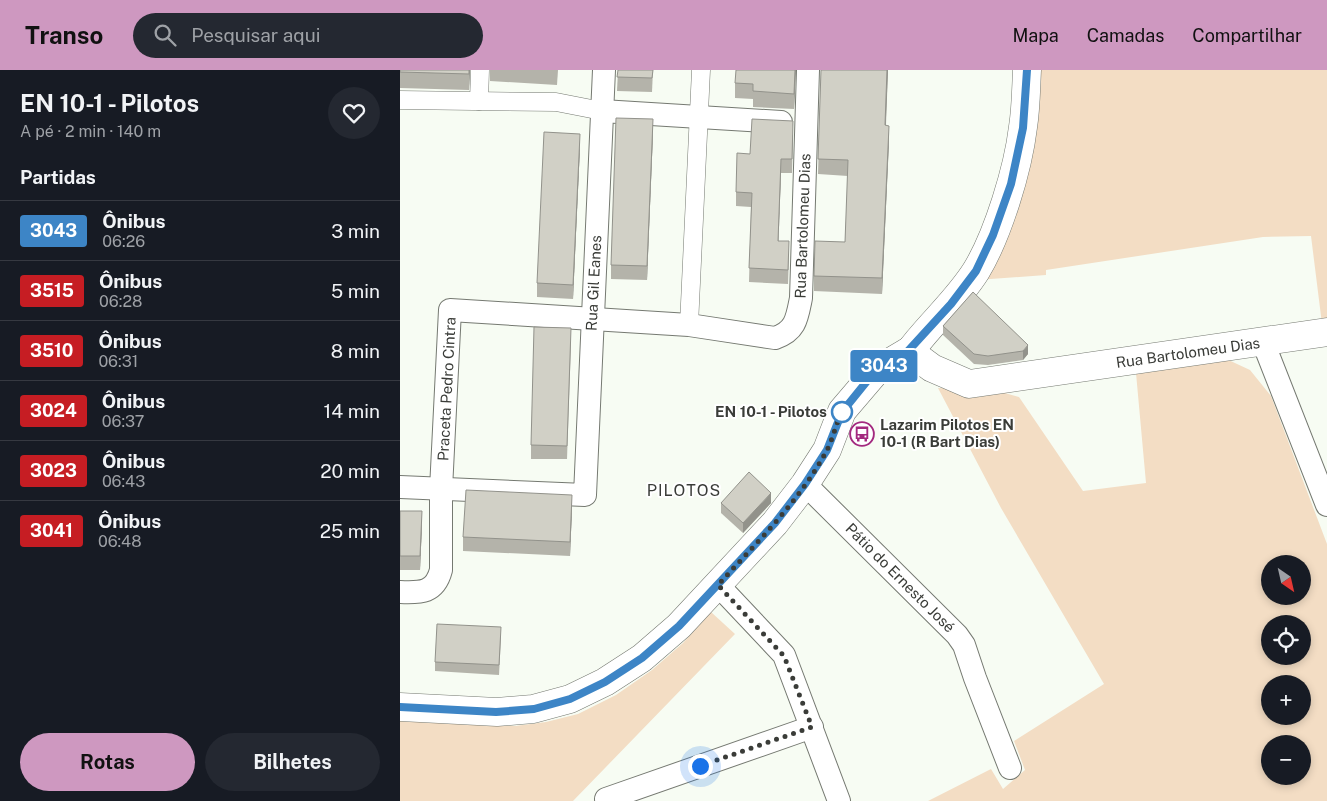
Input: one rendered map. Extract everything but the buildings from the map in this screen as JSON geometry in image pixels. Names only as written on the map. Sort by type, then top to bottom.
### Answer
[{"type":"main road","points":[[400,707],[496,712],[534,709],[570,699],[605,682],[642,658],[679,626],[775,523],[805,484],[827,450],[849,430],[890,382],[908,351],[951,304],[976,271],[993,235],[1011,184],[1023,128],[1027,70]]},
{"type":"main road","name":"Rua Bartolomeu Dias","points":[[908,351],[932,368],[969,384],[1327,332]]},
{"type":"street","points":[[479,101],[480,70]]},
{"type":"street","name":"Rua Gil Eanes","points":[[441,489],[585,495],[604,70]]},
{"type":"street","points":[[689,325],[701,70]]},
{"type":"street","name":"Rua Bartolomeu Dias","points":[[593,320],[689,325],[775,338],[785,335],[793,326],[798,316],[801,298],[808,70]]},
{"type":"street","points":[[400,100],[556,102],[602,111],[807,123]]},
{"type":"street","name":"Praceta Pedro Cintra","points":[[441,489],[450,310],[593,320]]},
{"type":"street","points":[[1263,342],[1327,505]]},
{"type":"street","name":"Pátio do Ernesto José","points":[[805,484],[957,634],[964,646],[1010,768]]},
{"type":"street","points":[[400,487],[441,489],[441,570],[439,578],[429,589],[422,592],[400,592]]},
{"type":"street","points":[[718,585],[784,656],[839,801]]},
{"type":"street","points":[[606,799],[812,727]]},
{"type":"shaded area","points":[[1039,70],[1327,70],[1327,323],[1322,324],[1311,236],[1263,237],[1046,270],[1046,275],[977,280]]},
{"type":"shaded area","points":[[1222,357],[1250,370],[1271,396],[1327,544],[1327,801],[928,801],[991,769],[1003,789],[1025,770],[1014,741],[1104,684],[1001,508],[938,388],[994,390],[1019,397],[1083,491],[1146,483],[1136,373]]},
{"type":"shaded area","points":[[711,612],[735,634],[573,801],[400,801],[400,719],[515,726],[546,722],[578,714],[616,695],[652,670],[683,643]]},
{"type":"bus line","name":"3043","points":[[400,707],[496,712],[534,709],[570,699],[605,682],[642,658],[679,626],[775,523],[805,484],[827,450],[842,412],[876,370],[908,351],[951,304],[976,271],[993,235],[1011,184],[1023,128],[1027,70]]},
{"type":"place","name":"EN 10-1 - Pilotos","points":[[842,412]]},
{"type":"place","name":"Lazarim Pilotos EN 10-1 (R Bart Dias)","points":[[862,434]]},
{"type":"district","name":"PILOTOS","points":[[684,490]]},
{"type":"route","points":[[700,766],[812,727],[784,656],[718,585],[775,523],[805,484],[827,450],[842,412]]}]
